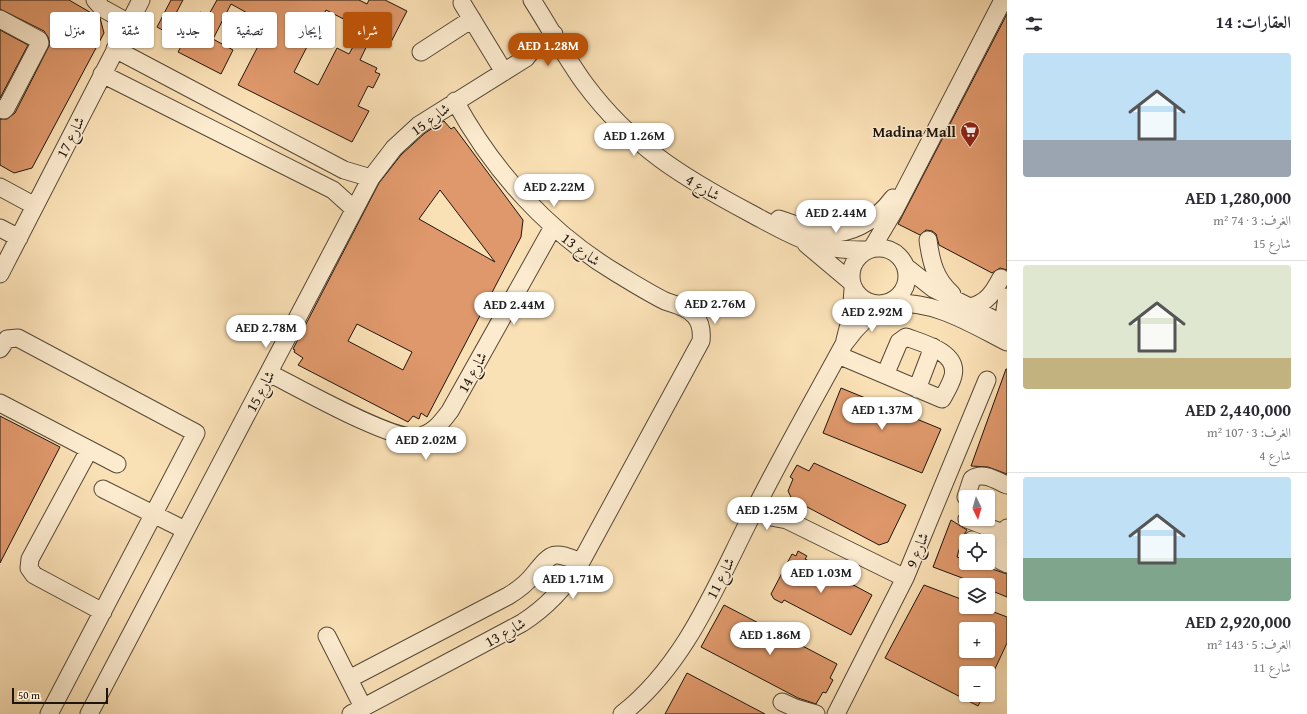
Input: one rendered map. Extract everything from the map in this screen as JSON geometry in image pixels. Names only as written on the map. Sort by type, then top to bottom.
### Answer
[{"type":"street","points":[[96,0],[102,8],[135,11]]},
{"type":"street","points":[[110,0],[135,11]]},
{"type":"street","name":"شارع 4","points":[[532,0],[584,83],[613,118],[646,149],[683,176],[803,241],[852,285]]},
{"type":"street","points":[[869,249],[894,211],[924,151],[969,72],[1003,0]]},
{"type":"street","points":[[462,3],[504,72]]},
{"type":"street","name":"شارع 17","points":[[0,274],[135,11]]},
{"type":"street","points":[[0,19],[39,40],[40,43],[6,108],[4,110],[0,109]]},
{"type":"street","points":[[420,52],[472,19]]},
{"type":"street","name":"شارع 15","points":[[89,714],[371,178],[406,136],[433,115],[526,58],[532,50],[557,39]]},
{"type":"street","points":[[115,49],[344,170],[371,178]]},
{"type":"street","points":[[131,88],[134,74],[144,64]]},
{"type":"street","points":[[102,74],[333,190],[354,209]]},
{"type":"street","name":"شارع 13","points":[[357,711],[534,616],[556,597],[570,581],[581,562],[682,374],[690,347],[691,334],[682,316],[665,301],[602,265],[553,227],[528,201],[468,125],[455,101]]},
{"type":"street","points":[[752,214],[775,218],[820,232],[839,232],[861,226],[875,217],[888,205],[924,151]]},
{"type":"street","points":[[333,190],[342,181],[344,170]]},
{"type":"street","points":[[0,187],[35,206]]},
{"type":"street","name":"شارع 14","points":[[269,373],[378,427],[409,446],[426,446],[440,436],[450,411],[553,227]]},
{"type":"street","points":[[0,228],[19,238]]},
{"type":"street","points":[[928,240],[930,258],[937,277],[943,286],[967,306],[981,304],[1002,291],[1007,321]]},
{"type":"street","name":"شارع 4","points":[[803,241],[840,250],[869,249]]},
{"type":"street","points":[[1007,326],[934,289],[906,267],[901,258],[892,251],[882,248],[869,249],[860,254],[852,266],[852,285],[864,300],[884,304],[916,303],[943,310],[1007,342]]},
{"type":"street","points":[[884,304],[902,292],[906,284],[906,267]]},
{"type":"street","name":"شارع 11","points":[[841,350],[851,317],[852,285]]},
{"type":"street","name":"شارع 11","points":[[622,714],[658,681],[681,650],[757,504],[841,350],[855,330],[884,304]]},
{"type":"street","points":[[841,350],[885,376],[942,399],[953,375],[952,364],[946,355],[933,347],[906,337],[899,342],[885,376]]},
{"type":"street","points":[[0,349],[7,339],[18,338],[196,433],[49,714]]},
{"type":"street","points":[[917,388],[933,347]]},
{"type":"street","name":"شارع 9","points":[[836,714],[905,578],[987,380]]},
{"type":"street","points":[[0,403],[116,464]]},
{"type":"street","points":[[89,450],[29,563],[31,572],[34,574],[103,612]]},
{"type":"street","points":[[969,490],[972,479],[978,476],[984,476],[1007,485]]},
{"type":"street","points":[[103,489],[186,530]]},
{"type":"street","points":[[757,504],[780,512],[787,520],[905,578]]},
{"type":"street","points":[[989,526],[1006,531],[995,545]]},
{"type":"street","points":[[995,551],[1007,564]]},
{"type":"street","points":[[349,679],[508,596],[527,582],[541,563],[552,555],[565,556],[581,562]]},
{"type":"street","points":[[327,636],[349,679],[357,711]]},
{"type":"street","points":[[792,708],[816,714]]},
{"type":"building","points":[[0,0],[69,0],[90,12],[50,12],[50,44],[44,31],[0,9]]},
{"type":"building","points":[[171,0],[183,0],[177,12],[165,12]]},
{"type":"building","points":[[217,0],[359,0],[367,4],[369,0],[385,0],[407,11],[392,40],[392,12],[343,12],[343,19],[335,15],[335,12],[326,10],[325,12],[285,12],[285,48],[306,48],[294,72],[318,85],[337,48],[349,54],[352,48],[366,48],[360,60],[377,68],[375,72],[380,74],[373,88],[368,86],[358,106],[369,111],[352,142],[238,85],[257,48],[277,48],[277,12],[245,12],[231,4],[227,12],[222,12],[222,22],[214,37],[214,12],[210,12]]},
{"type":"building","name":"Madina Mall","points":[[1007,14],[1007,270],[1000,268],[992,273],[939,245],[936,234],[932,231],[926,230],[920,235],[898,224]]},
{"type":"building","points":[[162,17],[162,30],[157,27]]},
{"type":"building","points":[[100,18],[104,33],[100,40]]},
{"type":"building","points":[[0,30],[28,45],[0,98]]},
{"type":"building","points":[[214,40],[222,44],[222,48],[229,48],[233,50],[221,74],[178,52],[180,48],[214,48]]},
{"type":"building","points":[[50,44],[50,48],[96,48],[32,168],[14,173],[0,165],[0,119],[7,119],[15,113]]},
{"type":"building","points":[[444,121],[451,129],[454,127],[523,220],[521,237],[427,417],[421,413],[419,419],[413,416],[408,422],[298,365],[303,358],[294,352],[295,350],[293,349],[379,183],[401,155],[425,133]],"holes":[[[440,190],[495,262],[419,219]],[[357,324],[412,352],[403,370],[348,341]]]},
{"type":"building","points":[[1006,369],[1007,474],[988,467],[971,466]]},
{"type":"building","points":[[841,388],[941,429],[922,473],[823,433]]},
{"type":"building","points":[[0,416],[60,447],[0,563]]},
{"type":"building","points":[[814,463],[906,505],[888,542],[879,545],[792,499],[788,491],[793,479],[790,477],[797,465],[809,471]]},
{"type":"building","points":[[951,520],[967,530],[964,534],[959,534],[959,550],[957,557],[959,558],[959,570],[995,570],[1007,574],[1007,597],[995,592],[995,578],[962,578],[933,567]]},
{"type":"building","points":[[798,551],[807,556],[805,559],[872,595],[851,635],[784,600],[782,603],[774,599],[771,594],[792,554],[796,556]]},
{"type":"building","points":[[924,585],[959,598],[959,614],[995,614],[995,612],[1007,617],[1007,643],[995,669],[995,666],[959,666],[959,696],[885,658]]},
{"type":"building","points":[[724,605],[837,664],[830,678],[833,680],[826,693],[823,692],[816,704],[798,698],[701,647]]},
{"type":"building","points":[[687,673],[765,714],[665,714]]},
{"type":"building","points":[[970,702],[980,702],[978,706]]},
{"type":"place","name":"Madina Mall","points":[[970,148]]}]
